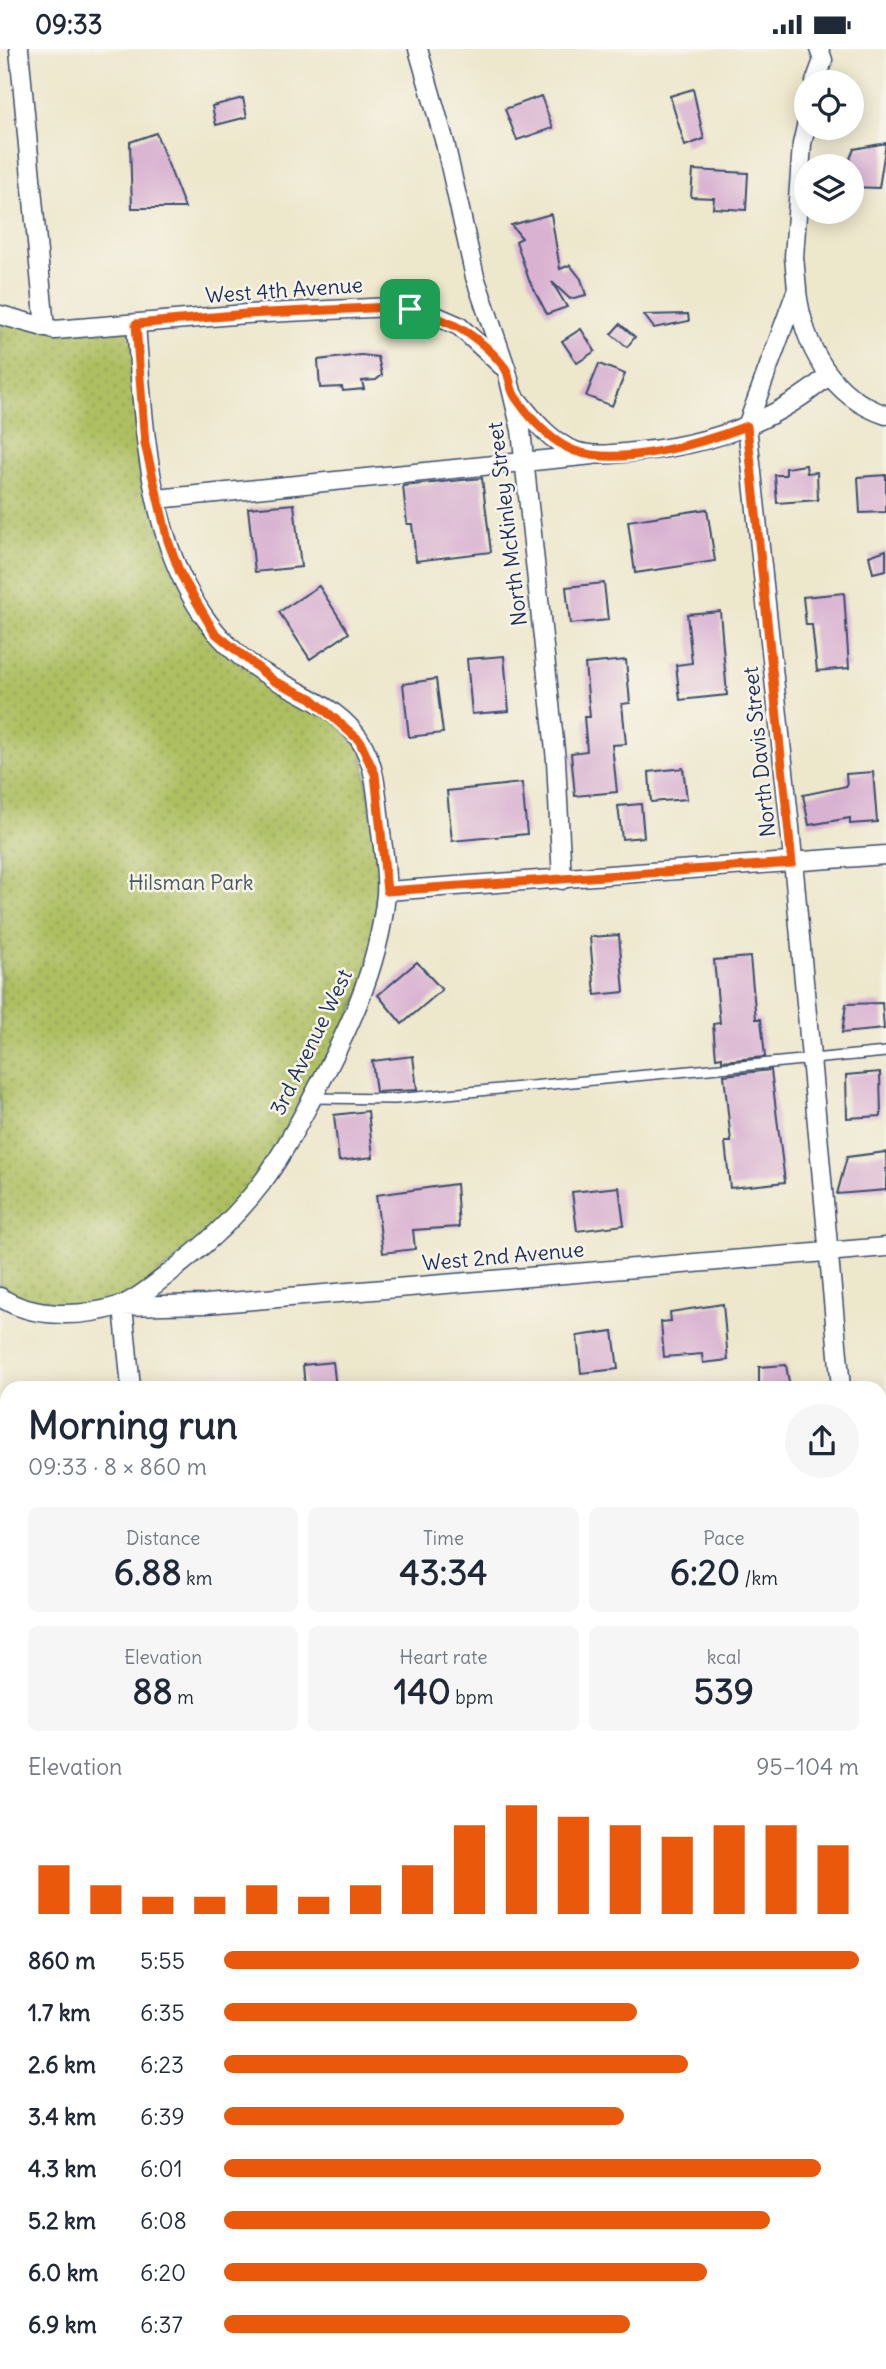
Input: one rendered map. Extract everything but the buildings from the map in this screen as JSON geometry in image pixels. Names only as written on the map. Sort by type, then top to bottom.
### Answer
[{"type":"street","points":[[19,49],[45,328]]},
{"type":"street","name":"North McKinley Street","points":[[418,49],[446,143],[475,277],[513,395],[524,464],[556,759],[562,880]]},
{"type":"street","name":"North Davis Street","points":[[803,140],[793,257],[797,289],[747,426],[792,863],[840,1381]]},
{"type":"street","points":[[797,289],[807,337],[829,375],[859,402],[886,415]]},
{"type":"street","name":"West 4th Avenue","points":[[0,315],[55,330],[246,314],[391,307],[436,316],[459,326],[507,371]]},
{"type":"street","name":"3rd Avenue West","points":[[0,1297],[13,1306],[54,1315],[123,1306],[208,1242],[241,1209],[263,1181],[312,1098],[369,979],[387,891],[375,774],[365,748],[341,721],[311,698],[274,681],[214,632],[180,573],[157,499],[145,444],[136,324]]},
{"type":"street","points":[[157,499],[683,448],[747,426],[801,400],[829,375]]},
{"type":"street","points":[[513,395],[558,443],[593,455]]},
{"type":"street","points":[[387,891],[886,855]]},
{"type":"street","name":"West 2nd Avenue","points":[[123,1306],[206,1304],[886,1247]]},
{"type":"street","points":[[123,1306],[130,1381]]},
{"type":"lane","points":[[312,1098],[395,1099],[886,1052]]},
{"type":"green space","name":"Hilsman Park","points":[[0,317],[133,328],[167,548],[213,636],[324,711],[362,749],[384,891],[367,979],[328,1064],[240,1208],[125,1302],[55,1313],[0,1295]]},
{"type":"route","points":[[341,308],[410,309],[459,326],[484,346],[507,371],[513,395],[535,421],[558,443],[574,450],[593,455],[608,455],[683,448],[747,426],[792,863],[387,891],[375,774],[365,748],[341,721],[300,691],[274,681],[243,659],[214,632],[180,573],[168,541],[145,444],[136,324],[341,308]]}]
